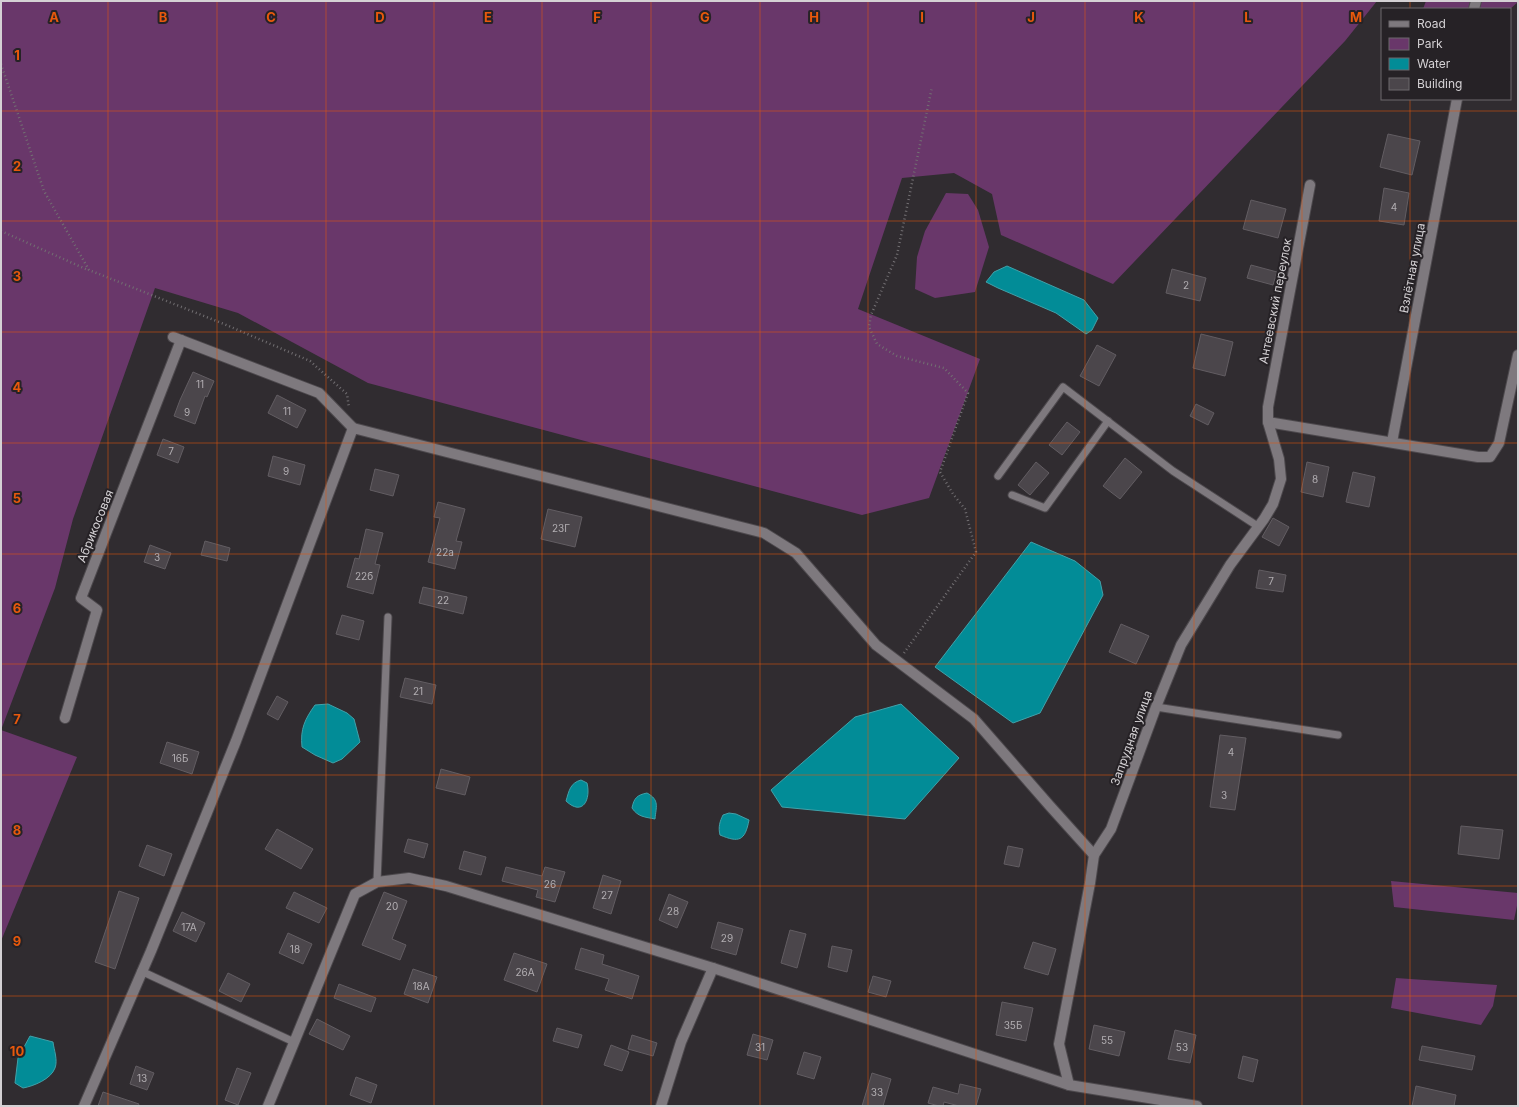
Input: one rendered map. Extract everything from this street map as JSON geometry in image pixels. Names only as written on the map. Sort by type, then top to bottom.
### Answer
[{"type":"street","name":"Взлётная улица","points":[[1392,442],[1457,100]]},
{"type":"street","name":"Антеевский переулок","points":[[1268,422],[1268,407],[1310,185]]},
{"type":"street","name":"Абрикосовая","points":[[65,718],[97,610],[81,598],[177,338],[319,393],[352,428]]},
{"type":"street","points":[[1268,422],[1478,457],[1490,457],[1499,443],[1514,391],[1518,355]]},
{"type":"street","name":"Запрудная улица","points":[[1070,1085],[1059,1044],[1090,884],[1094,855],[1111,829],[1156,707],[1181,645],[1230,565],[1259,527],[1273,504],[1282,479],[1279,459],[1268,422]]},
{"type":"street","points":[[84,1106],[186,865],[236,741],[352,428],[764,533],[796,553],[876,645],[974,719],[1048,805],[1094,855]]},
{"type":"street","points":[[268,1106],[356,894],[377,882],[409,878],[446,886],[713,968],[1070,1085],[1197,1106]]},
{"type":"street","points":[[661,1106],[681,1042],[713,968]]},
{"type":"lane","points":[[998,476],[1063,387],[1173,471],[1259,527]]},
{"type":"lane","points":[[1012,495],[1045,508],[1108,421]]},
{"type":"lane","points":[[377,882],[388,617]]},
{"type":"lane","points":[[1156,707],[1338,734]]},
{"type":"lane","points":[[141,971],[294,1042]]},
{"type":"path","points":[[1,64],[44,191],[89,270]]},
{"type":"path","points":[[898,662],[976,552],[965,509],[953,494],[940,472],[968,393],[944,368],[897,356],[877,344],[869,327],[871,315],[897,255],[932,87]]},
{"type":"path","points":[[1,231],[89,270],[224,324],[310,361],[347,394],[352,428]]},
{"type":"green space","points":[[1,1],[1377,1],[1345,41],[1113,284],[1001,235],[992,194],[954,173],[902,178],[858,309],[980,359],[929,498],[862,515],[368,383],[238,313],[155,288],[73,519],[55,588],[1,730]]},
{"type":"green space","points":[[1426,1],[1518,1],[1511,8],[1423,8]]},
{"type":"green space","points":[[946,193],[968,194],[978,210],[989,247],[975,292],[935,298],[915,289],[917,257],[925,231]]},
{"type":"green space","points":[[1,730],[77,757],[1,941]]},
{"type":"green space","points":[[1391,881],[1518,893],[1514,920],[1394,907]]},
{"type":"green space","points":[[1396,978],[1497,985],[1493,1006],[1481,1025],[1391,1008]]},
{"type":"water","points":[[1007,266],[1084,300],[1098,318],[1092,330],[1086,334],[1056,313],[986,282],[994,272]]},
{"type":"water","points":[[1031,542],[1075,561],[1100,581],[1103,595],[1040,713],[1013,723],[935,667]]},
{"type":"water","points":[[328,704],[347,713],[354,719],[360,742],[342,759],[333,763],[302,747],[303,729],[308,715],[315,705]]},
{"type":"water","points":[[901,704],[959,758],[905,819],[782,807],[771,790],[855,717]]},
{"type":"water","points":[[581,780],[587,783],[588,795],[584,804],[581,807],[577,807],[566,801],[572,785]]},
{"type":"water","points":[[647,793],[656,801],[655,819],[639,815],[632,808],[636,798]]},
{"type":"water","points":[[729,813],[736,814],[749,820],[743,836],[740,838],[732,839],[720,835],[719,827],[723,815]]},
{"type":"water","points":[[30,1036],[53,1042],[56,1065],[53,1072],[46,1079],[32,1086],[23,1088],[15,1083],[18,1058]]},
{"type":"building","points":[[1388,134],[1420,141],[1412,175],[1380,167]]},
{"type":"building","points":[[1384,188],[1409,193],[1404,225],[1379,221]]},
{"type":"building","points":[[1251,200],[1286,209],[1278,238],[1243,229]]},
{"type":"building","points":[[1251,265],[1277,272],[1273,285],[1247,278]]},
{"type":"building","points":[[1172,269],[1206,278],[1200,301],[1166,293]]},
{"type":"building","points":[[1201,334],[1233,342],[1225,376],[1193,368]]},
{"type":"building","points":[[1097,345],[1116,355],[1099,386],[1080,376]]},
{"type":"building","points":[[193,372],[214,381],[207,397],[205,396],[195,424],[174,416]]},
{"type":"building","points":[[277,395],[306,410],[297,428],[268,413]]},
{"type":"building","points":[[1196,404],[1214,413],[1208,425],[1190,416]]},
{"type":"building","points":[[1067,422],[1080,432],[1062,455],[1049,445]]},
{"type":"building","points":[[163,439],[184,447],[178,463],[157,455]]},
{"type":"building","points":[[273,456],[305,465],[300,485],[268,476]]},
{"type":"building","points":[[1125,458],[1142,472],[1120,499],[1103,486]]},
{"type":"building","points":[[1036,462],[1049,473],[1030,495],[1018,485]]},
{"type":"building","points":[[1307,462],[1329,467],[1323,497],[1301,492]]},
{"type":"building","points":[[375,469],[399,475],[393,496],[370,490]]},
{"type":"building","points":[[1353,472],[1375,477],[1369,507],[1346,502]]},
{"type":"building","points":[[438,502],[465,509],[456,541],[462,542],[455,569],[428,562],[440,518],[434,517]]},
{"type":"building","points":[[548,509],[582,517],[575,547],[541,539]]},
{"type":"building","points":[[1273,518],[1289,527],[1279,546],[1262,537]]},
{"type":"building","points":[[366,529],[383,533],[375,564],[380,565],[373,594],[347,587],[355,558],[359,559]]},
{"type":"building","points":[[205,541],[230,548],[227,561],[201,555]]},
{"type":"building","points":[[150,545],[171,553],[165,569],[144,562]]},
{"type":"building","points":[[1259,570],[1286,575],[1283,592],[1256,588]]},
{"type":"building","points":[[423,587],[467,597],[463,614],[419,603]]},
{"type":"building","points":[[342,615],[364,621],[359,640],[336,634]]},
{"type":"building","points":[[1121,624],[1149,636],[1136,664],[1109,652]]},
{"type":"building","points":[[405,678],[436,685],[432,704],[400,697]]},
{"type":"building","points":[[277,696],[288,702],[278,720],[267,714]]},
{"type":"building","points":[[1220,735],[1246,738],[1235,810],[1210,807]]},
{"type":"building","points":[[167,742],[199,752],[192,774],[160,763]]},
{"type":"building","points":[[441,769],[470,777],[465,795],[436,788]]},
{"type":"building","points":[[1461,826],[1503,830],[1499,859],[1458,854]]},
{"type":"building","points":[[277,829],[313,849],[301,869],[265,849]]},
{"type":"building","points":[[408,839],[428,844],[424,858],[404,852]]},
{"type":"building","points":[[147,845],[172,854],[164,876],[139,866]]},
{"type":"building","points":[[1008,846],[1023,849],[1019,867],[1004,864]]},
{"type":"building","points":[[464,851],[486,857],[481,875],[459,869]]},
{"type":"building","points":[[506,867],[542,876],[545,867],[565,872],[555,902],[536,897],[538,890],[502,881]]},
{"type":"building","points":[[603,875],[621,881],[611,914],[593,908]]},
{"type":"building","points":[[119,891],[139,898],[115,969],[95,962]]},
{"type":"building","points":[[294,892],[327,908],[319,923],[286,908]]},
{"type":"building","points":[[384,892],[407,901],[392,939],[406,945],[400,960],[362,945]]},
{"type":"building","points":[[669,894],[688,902],[677,928],[659,920]]},
{"type":"building","points":[[182,912],[205,923],[196,942],[173,931]]},
{"type":"building","points":[[718,922],[743,929],[736,955],[711,948]]},
{"type":"building","points":[[790,930],[806,934],[797,968],[781,963]]},
{"type":"building","points":[[288,933],[312,944],[303,964],[279,953]]},
{"type":"building","points":[[1033,942],[1056,949],[1048,975],[1024,968]]},
{"type":"building","points":[[832,946],[852,950],[847,972],[828,967]]},
{"type":"building","points":[[581,948],[604,955],[602,964],[639,976],[632,999],[605,990],[609,979],[575,969]]},
{"type":"building","points":[[514,953],[547,964],[537,992],[504,980]]},
{"type":"building","points":[[413,969],[437,977],[428,1003],[404,994]]},
{"type":"building","points":[[228,973],[250,984],[241,1002],[219,991]]},
{"type":"building","points":[[873,976],[891,981],[886,997],[868,992]]},
{"type":"building","points":[[339,984],[376,998],[371,1012],[334,998]]},
{"type":"building","points":[[1002,1002],[1033,1008],[1026,1041],[996,1035]]},
{"type":"building","points":[[317,1019],[350,1036],[343,1050],[309,1034]]},
{"type":"building","points":[[1094,1025],[1125,1032],[1119,1056],[1089,1049]]},
{"type":"building","points":[[557,1028],[582,1035],[578,1048],[553,1041]]},
{"type":"building","points":[[1175,1030],[1196,1035],[1190,1063],[1168,1059]]},
{"type":"building","points":[[753,1034],[773,1040],[767,1060],[747,1055]]},
{"type":"building","points":[[632,1035],[657,1043],[653,1056],[628,1049]]},
{"type":"building","points":[[611,1045],[629,1052],[622,1071],[604,1065]]},
{"type":"building","points":[[1422,1046],[1475,1056],[1472,1070],[1419,1060]]},
{"type":"building","points":[[804,1052],[821,1057],[814,1079],[797,1074]]},
{"type":"building","points":[[1243,1056],[1258,1060],[1253,1082],[1238,1078]]},
{"type":"building","points":[[136,1066],[154,1073],[147,1090],[130,1084]]},
{"type":"building","points":[[237,1068],[251,1073],[238,1105],[225,1100]]},
{"type":"building","points":[[872,1073],[891,1079],[883,1106],[862,1106]]},
{"type":"building","points":[[356,1077],[377,1085],[371,1103],[350,1095]]},
{"type":"building","points":[[960,1084],[981,1089],[976,1106],[959,1106],[944,1102],[943,1106],[939,1106],[928,1103],[933,1087],[958,1094]]},
{"type":"building","points":[[1416,1086],[1456,1095],[1454,1106],[1412,1106]]},
{"type":"building","points":[[103,1092],[139,1104],[138,1106],[98,1106]]}]
